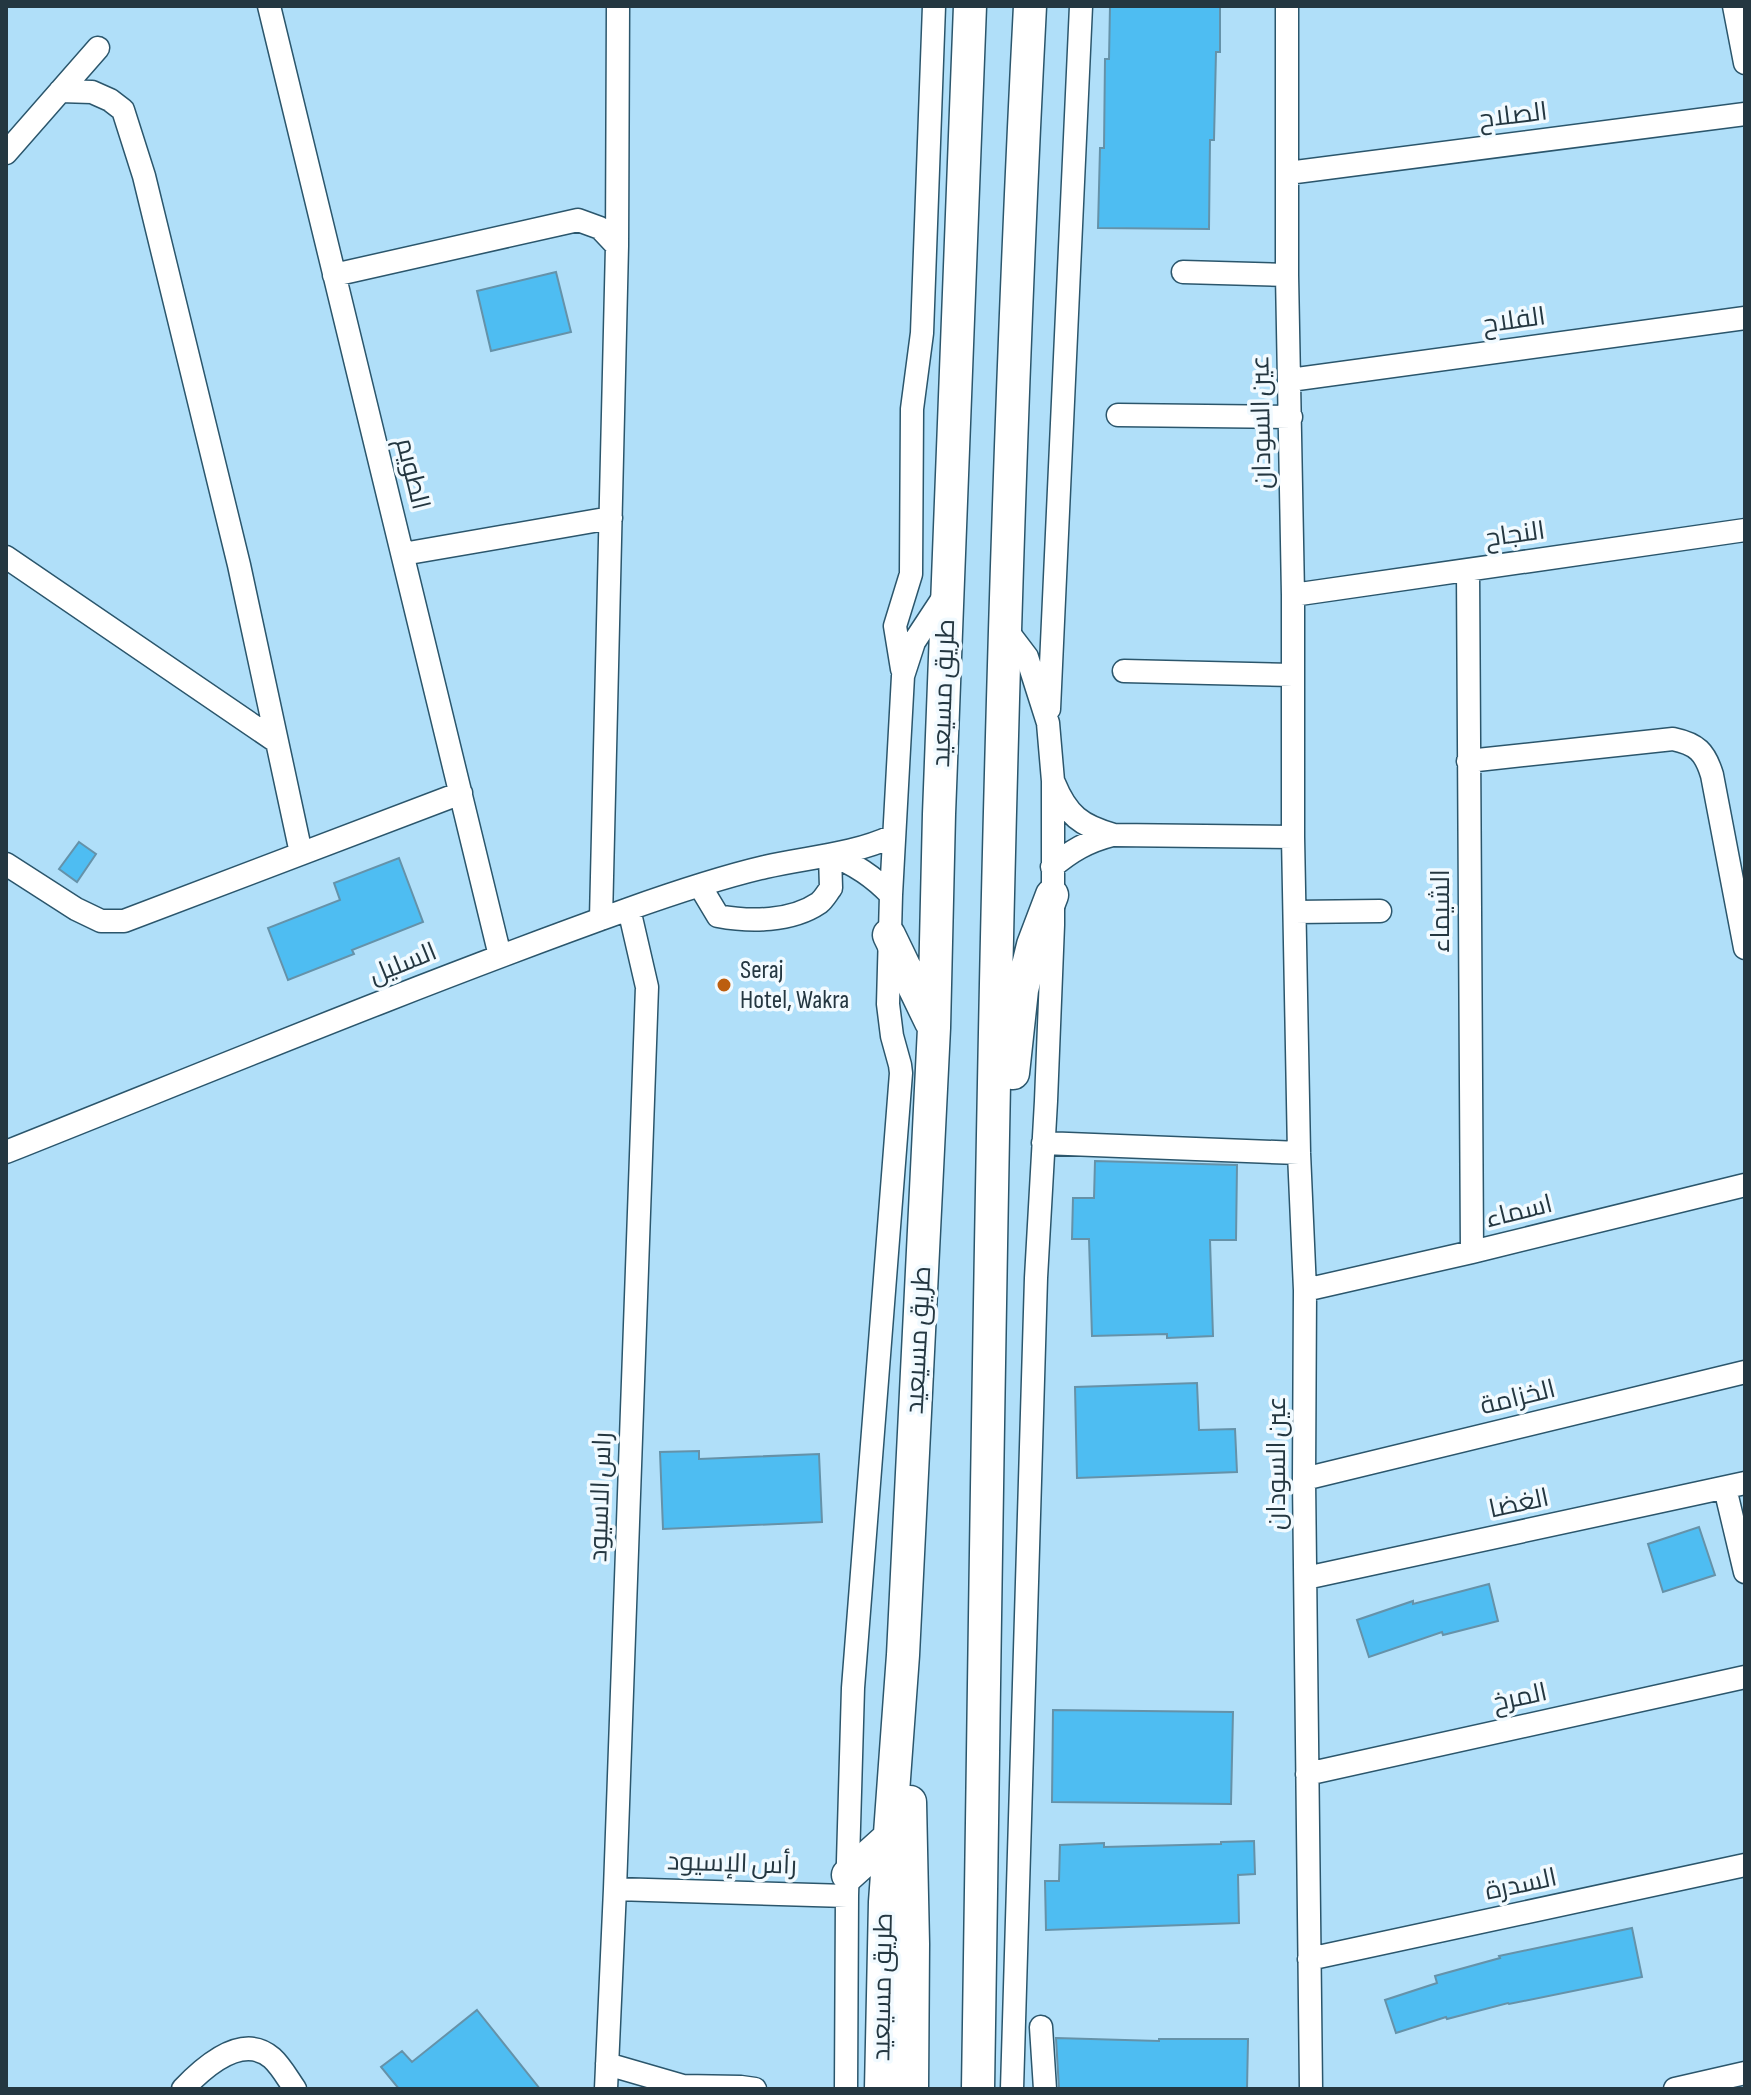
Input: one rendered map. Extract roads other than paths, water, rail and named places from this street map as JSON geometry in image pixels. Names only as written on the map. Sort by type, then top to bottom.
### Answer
[{"type":"highway","name":"طريق مسيعيد","points":[[881,2089],[885,1902],[903,1655],[934,1028],[936,899],[970,6]]},
{"type":"highway","points":[[978,2089],[1001,740],[1030,6]]},
{"type":"highway","points":[[991,1243],[1022,990],[1052,881]]},
{"type":"highway","points":[[889,935],[934,1028]]},
{"type":"highway","points":[[903,1655],[912,1859],[912,2089]]},
{"type":"highway","points":[[848,1885],[889,1838]]},
{"type":"street","name":"الطويم","points":[[269,6],[500,956]]},
{"type":"street","points":[[601,919],[617,246],[618,6]]},
{"type":"street","name":"طريق مسيعيد","points":[[846,2089],[853,1688],[901,1073],[888,1004],[893,836],[903,676],[895,626],[911,574],[912,409],[922,333],[934,6]]},
{"type":"street","points":[[1012,2089],[1036,1278],[1053,925],[1053,781],[1048,723],[1081,6]]},
{"type":"street","name":"عين السودان","points":[[1287,6],[1293,837],[1305,1290],[1304,1479],[1311,2089]]},
{"type":"street","points":[[1734,6],[1745,63]]},
{"type":"street","points":[[6,153],[98,48]]},
{"type":"street","points":[[60,91],[92,92],[123,110],[144,176],[239,565],[301,853]]},
{"type":"street","name":"الصلاح","points":[[1288,173],[1745,114]]},
{"type":"street","points":[[334,275],[578,220],[600,228],[617,246]]},
{"type":"street","points":[[1183,272],[1287,275]]},
{"type":"street","name":"الفلاح","points":[[1290,380],[1745,318]]},
{"type":"street","points":[[1118,415],[1291,417]]},
{"type":"street","points":[[403,554],[611,518]]},
{"type":"street","name":"النجاح","points":[[1293,595],[1745,530]]},
{"type":"street","points":[[6,557],[277,742]]},
{"type":"street","name":"الشيماء","points":[[1468,570],[1472,1252]]},
{"type":"street","name":"طريق مسيعيد","points":[[903,676],[914,642],[947,591]]},
{"type":"street","points":[[1005,628],[1027,657],[1048,723]]},
{"type":"street","points":[[1124,671],[1293,675]]},
{"type":"street","points":[[1468,761],[1673,739],[1687,742],[1699,750],[1708,761],[1712,775],[1745,948]]},
{"type":"street","points":[[1053,781],[1061,801],[1074,817],[1093,829],[1114,835]]},
{"type":"street","points":[[6,864],[76,909],[101,921],[124,921],[461,793]]},
{"type":"street","points":[[1052,881],[1070,852],[1090,841],[1114,835],[1293,837]]},
{"type":"street","name":"السليل","points":[[6,1152],[500,956],[629,909],[765,867],[862,848],[893,836]]},
{"type":"street","points":[[700,886],[718,916],[766,919],[800,913],[821,902],[831,888],[830,855],[863,870],[891,895]]},
{"type":"street","name":"راس الاسيود","points":[[606,2089],[647,987],[629,909]]},
{"type":"street","points":[[1295,917],[1380,916]]},
{"type":"street","points":[[1043,1143],[1299,1153]]},
{"type":"street","name":"اسماء","points":[[1305,1290],[1745,1185]]},
{"type":"street","name":"الخزامة","points":[[1304,1479],[1745,1372]]},
{"type":"street","points":[[1735,1486],[1745,1572]]},
{"type":"street","name":"الغضا","points":[[1306,1578],[1735,1486]]},
{"type":"street","name":"المرخ","points":[[1307,1774],[1745,1677]]},
{"type":"street","name":"السدرة","points":[[1309,1959],[1745,1865]]},
{"type":"street","name":"رأس الإسيود","points":[[615,1889],[848,1885]]},
{"type":"street","points":[[1041,2027],[1045,2089]]},
{"type":"street","points":[[183,2089],[229,2052],[248,2048],[271,2057],[295,2089]]},
{"type":"street","points":[[607,2064],[683,2086],[755,2089]]},
{"type":"street","points":[[1675,2089],[1706,2085],[1745,2073]]},
{"type":"place","name":"Seraj Hotel, Wakra","points":[[724,985]]}]
